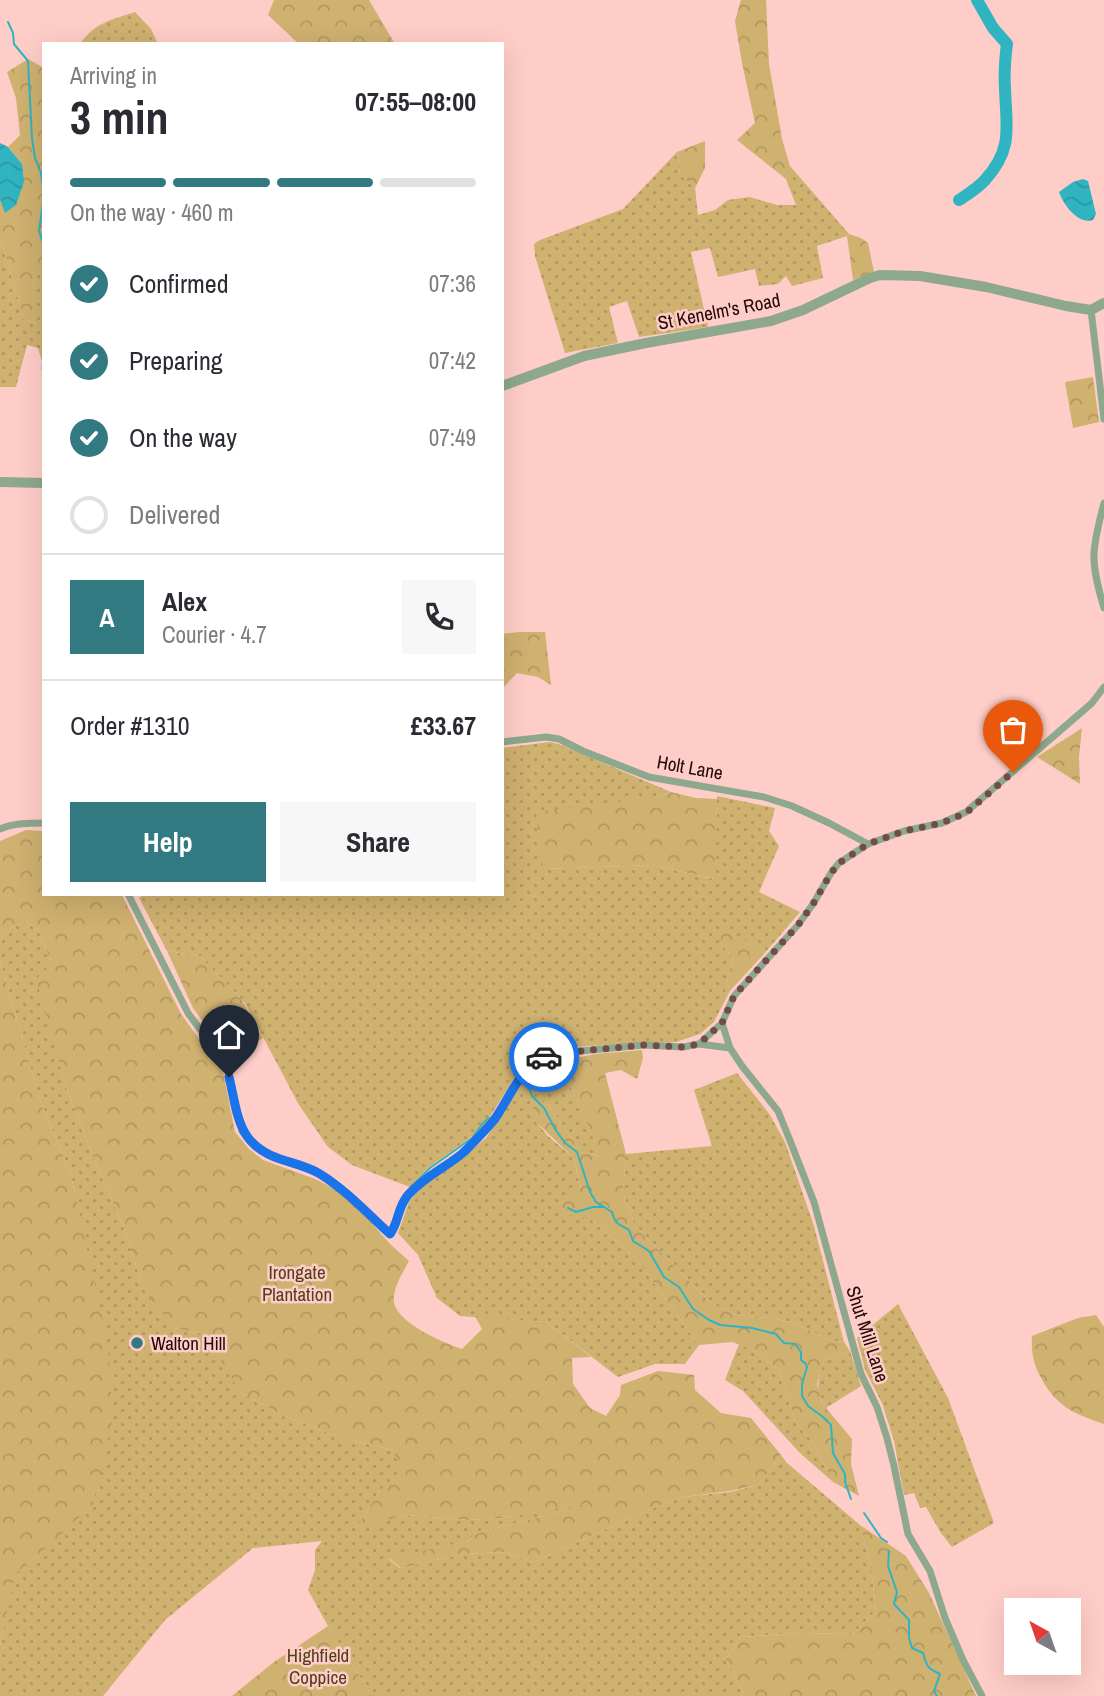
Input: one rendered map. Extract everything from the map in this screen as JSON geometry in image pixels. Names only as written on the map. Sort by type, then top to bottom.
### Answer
[{"type":"street","name":"St Kenelm's Road","points":[[504,385],[584,356],[771,321],[803,310],[880,275],[920,276],[1091,310]]},
{"type":"street","points":[[1104,303],[1091,310],[1104,419]]},
{"type":"street","points":[[0,482],[42,483]]},
{"type":"street","points":[[1104,503],[1094,555],[1104,608]]},
{"type":"street","points":[[699,1044],[722,1026],[734,996],[798,925],[831,873],[848,856],[868,844],[904,831],[942,823],[966,813],[1092,703],[1104,687]]},
{"type":"street","name":"Holt Lane","points":[[504,742],[546,737],[649,777],[764,797],[792,806],[868,844]]},
{"type":"street","points":[[0,829],[22,823],[42,823]]},
{"type":"street","points":[[129,896],[188,1013],[227,1066],[242,1131],[251,1142],[274,1157],[318,1172],[390,1234],[394,1229],[398,1210],[408,1196],[432,1174],[463,1153],[494,1120],[537,1059],[550,1054],[644,1045],[683,1047],[699,1044],[730,1048]]},
{"type":"street","name":"Shut Mill Lane","points":[[722,1026],[730,1048],[778,1111],[814,1202],[861,1374],[877,1407],[887,1438],[908,1534],[930,1571],[945,1618],[982,1696]]},
{"type":"green space","points":[[274,0],[369,0],[394,42],[297,42],[268,15]]},
{"type":"green space","points":[[741,0],[766,0],[769,64],[782,139],[790,166],[786,179],[737,140],[755,123],[735,21]]},
{"type":"green space","points":[[135,12],[151,29],[157,42],[81,42],[91,31],[111,20]]},
{"type":"green space","points":[[28,59],[42,67],[42,270],[33,280],[38,324],[24,319],[0,237],[0,199],[6,212],[22,164],[8,147],[20,135],[16,98],[7,72]]},
{"type":"green space","points":[[705,141],[705,168],[695,188],[680,175],[677,152]]},
{"type":"green space","points":[[677,152],[680,175],[695,188],[698,215],[715,210],[728,200],[750,197],[777,205],[796,205],[786,179],[790,166],[849,234],[817,246],[823,278],[792,286],[786,276],[778,284],[759,286],[755,269],[718,277],[710,248],[691,252],[708,327],[639,337],[627,301],[609,307],[618,343],[565,353],[535,256],[534,244],[623,209]]},
{"type":"green space","points":[[849,234],[868,243],[874,272],[853,280],[847,236]]},
{"type":"green space","points":[[0,237],[24,319],[37,324],[33,280],[42,270],[42,362],[38,348],[27,345],[16,387],[0,387]]},
{"type":"green space","points":[[1093,377],[1099,422],[1073,428],[1065,382]]},
{"type":"green space","points":[[545,632],[551,685],[538,677],[517,673],[504,687],[504,634]]},
{"type":"green space","points":[[1082,728],[1079,757],[1080,784],[1037,757]]},
{"type":"green space","points":[[549,742],[559,744],[671,792],[657,797],[543,869],[652,865],[714,879],[717,796],[775,808],[769,831],[779,846],[759,892],[800,912],[764,954],[760,947],[720,942],[733,958],[725,991],[730,991],[714,1022],[700,1034],[676,1042],[545,1048],[517,1074],[482,1129],[428,1168],[410,1187],[352,1165],[328,1147],[299,1105],[245,1003],[200,956],[167,951],[139,898],[504,896],[504,748]]},
{"type":"green space","points":[[671,792],[696,798],[717,799],[715,879],[652,865],[543,869],[536,812],[657,797]]},
{"type":"green space","name":"Irongate Plantation","points":[[26,830],[42,831],[42,896],[122,896],[181,1014],[223,1072],[235,1132],[249,1149],[263,1160],[315,1179],[347,1195],[390,1244],[409,1261],[398,1282],[394,1298],[398,1311],[404,1318],[423,1332],[462,1349],[482,1329],[475,1316],[546,1322],[591,1357],[572,1358],[573,1384],[590,1408],[606,1416],[620,1395],[621,1385],[658,1371],[694,1375],[695,1390],[721,1413],[751,1418],[781,1455],[758,1485],[683,1497],[650,1509],[534,1562],[504,1552],[463,1554],[401,1568],[389,1558],[469,1541],[474,1534],[587,1503],[503,1518],[466,1520],[405,1515],[356,1529],[379,1492],[401,1470],[393,1450],[345,1439],[284,1416],[240,1392],[218,1355],[218,1337],[174,1328],[151,1299],[140,1278],[124,1228],[66,1087],[36,979],[52,964],[39,931],[25,921],[11,928],[0,939],[0,841]]},
{"type":"green space","points":[[25,921],[39,931],[52,964],[37,979],[66,1087],[124,1228],[140,1278],[174,1328],[218,1337],[240,1392],[284,1416],[345,1439],[393,1450],[402,1470],[379,1492],[357,1528],[405,1515],[466,1520],[503,1518],[595,1501],[474,1534],[469,1541],[389,1559],[400,1568],[463,1554],[504,1552],[534,1562],[650,1509],[683,1497],[730,1492],[758,1485],[781,1455],[860,1525],[871,1566],[876,1611],[853,1634],[799,1633],[741,1637],[726,1659],[745,1696],[372,1696],[308,1590],[315,1570],[315,1550],[322,1541],[253,1548],[165,1620],[103,1696],[0,1696],[0,1646],[14,1574],[47,1548],[88,1257],[71,1175],[41,1103],[0,960],[0,939],[11,928]]},
{"type":"green space","points":[[723,931],[760,947],[764,954],[730,991],[725,991],[733,958],[720,942]]},
{"type":"green space","points":[[167,951],[200,956],[242,1000],[263,1038],[230,1059],[193,1008]]},
{"type":"green space","points":[[0,960],[41,1103],[71,1175],[108,1345],[113,1418],[93,1504],[15,1574],[0,1646]]},
{"type":"green space","points":[[642,1050],[643,1058],[637,1079],[621,1070],[605,1073],[626,1154],[623,1193],[635,1226],[711,1303],[735,1315],[791,1322],[832,1341],[844,1342],[850,1351],[824,1360],[817,1384],[821,1402],[852,1439],[851,1464],[859,1496],[833,1482],[812,1441],[795,1421],[778,1369],[749,1348],[732,1342],[699,1345],[636,1258],[588,1217],[582,1219],[559,1212],[560,1203],[581,1188],[574,1158],[536,1122],[531,1097],[548,1104],[581,1152],[599,1156],[561,1067],[552,1063],[595,1054]]},
{"type":"green space","points":[[552,1063],[561,1066],[600,1156],[581,1152],[548,1104],[536,1122],[574,1158],[581,1189],[560,1203],[588,1217],[636,1258],[699,1345],[685,1364],[655,1364],[618,1377],[546,1322],[460,1316],[437,1298],[418,1255],[398,1233],[409,1202],[416,1193],[486,1138],[526,1077]]},
{"type":"green space","points":[[737,1073],[770,1115],[785,1142],[814,1226],[844,1342],[832,1341],[791,1322],[735,1315],[711,1303],[635,1226],[623,1193],[626,1154],[712,1146],[694,1090]]},
{"type":"green space","points":[[898,1304],[948,1398],[994,1523],[952,1547],[926,1507],[920,1508],[914,1493],[904,1495],[894,1441],[882,1403],[865,1370],[857,1338]]},
{"type":"green space","points":[[1096,1315],[1104,1327],[1104,1424],[1065,1407],[1051,1394],[1037,1369],[1032,1346],[1032,1336],[1078,1318]]},
{"type":"green space","points":[[739,1344],[778,1369],[795,1421],[812,1441],[833,1482],[800,1453],[743,1391],[725,1380]]},
{"type":"green space","points":[[850,1351],[861,1386],[826,1408],[818,1391],[824,1360]]},
{"type":"green space","points":[[860,1525],[906,1556],[929,1593],[976,1696],[745,1696],[726,1659],[741,1637],[799,1633],[853,1634],[876,1611],[871,1566]]},
{"type":"green space","name":"Highfield Coppice","points":[[328,1626],[372,1696],[232,1696],[274,1662]]},
{"type":"water","points":[[0,143],[8,147],[22,164],[24,182],[16,205],[5,213],[0,199]]},
{"type":"water","points":[[1083,179],[1088,181],[1096,214],[1093,220],[1077,217],[1059,192],[1073,182]]},
{"type":"waterway","points":[[959,200],[979,186],[994,168],[1001,157],[1007,125],[1007,44],[993,28],[977,0]]},
{"type":"waterway","points":[[8,22],[14,44],[28,61],[32,138],[42,180]]},
{"type":"waterway","points":[[42,210],[39,231],[42,240]]},
{"type":"waterway","points":[[526,1086],[544,1108],[565,1143],[577,1152],[596,1202],[612,1212],[616,1222],[629,1230],[633,1241],[649,1251],[664,1277],[679,1287],[693,1309],[720,1325],[752,1328],[776,1334],[784,1343],[795,1344],[807,1367],[802,1396],[808,1406],[831,1425],[833,1453],[845,1474],[851,1499]]},
{"type":"waterway","points":[[411,1187],[430,1168],[472,1138],[489,1118]]},
{"type":"waterway","points":[[568,1208],[576,1212],[603,1207]]},
{"type":"waterway","points":[[864,1513],[881,1538],[887,1542]]},
{"type":"waterway","points":[[889,1551],[888,1566],[897,1592],[894,1604],[909,1620],[912,1648],[923,1653],[928,1666],[940,1674],[934,1691],[937,1696]]},
{"type":"way so far","points":[[544,1057],[550,1054],[644,1045],[683,1047],[699,1044],[722,1023],[734,996],[798,925],[839,863],[868,844],[904,831],[942,823],[966,813],[1013,772]]},
{"type":"place","name":"Walton Hill","points":[[137,1343]]},
{"type":"route","points":[[229,1077],[242,1131],[251,1142],[274,1157],[318,1172],[390,1234],[394,1229],[398,1210],[408,1196],[432,1174],[463,1153],[494,1120],[537,1059],[544,1057]]}]
